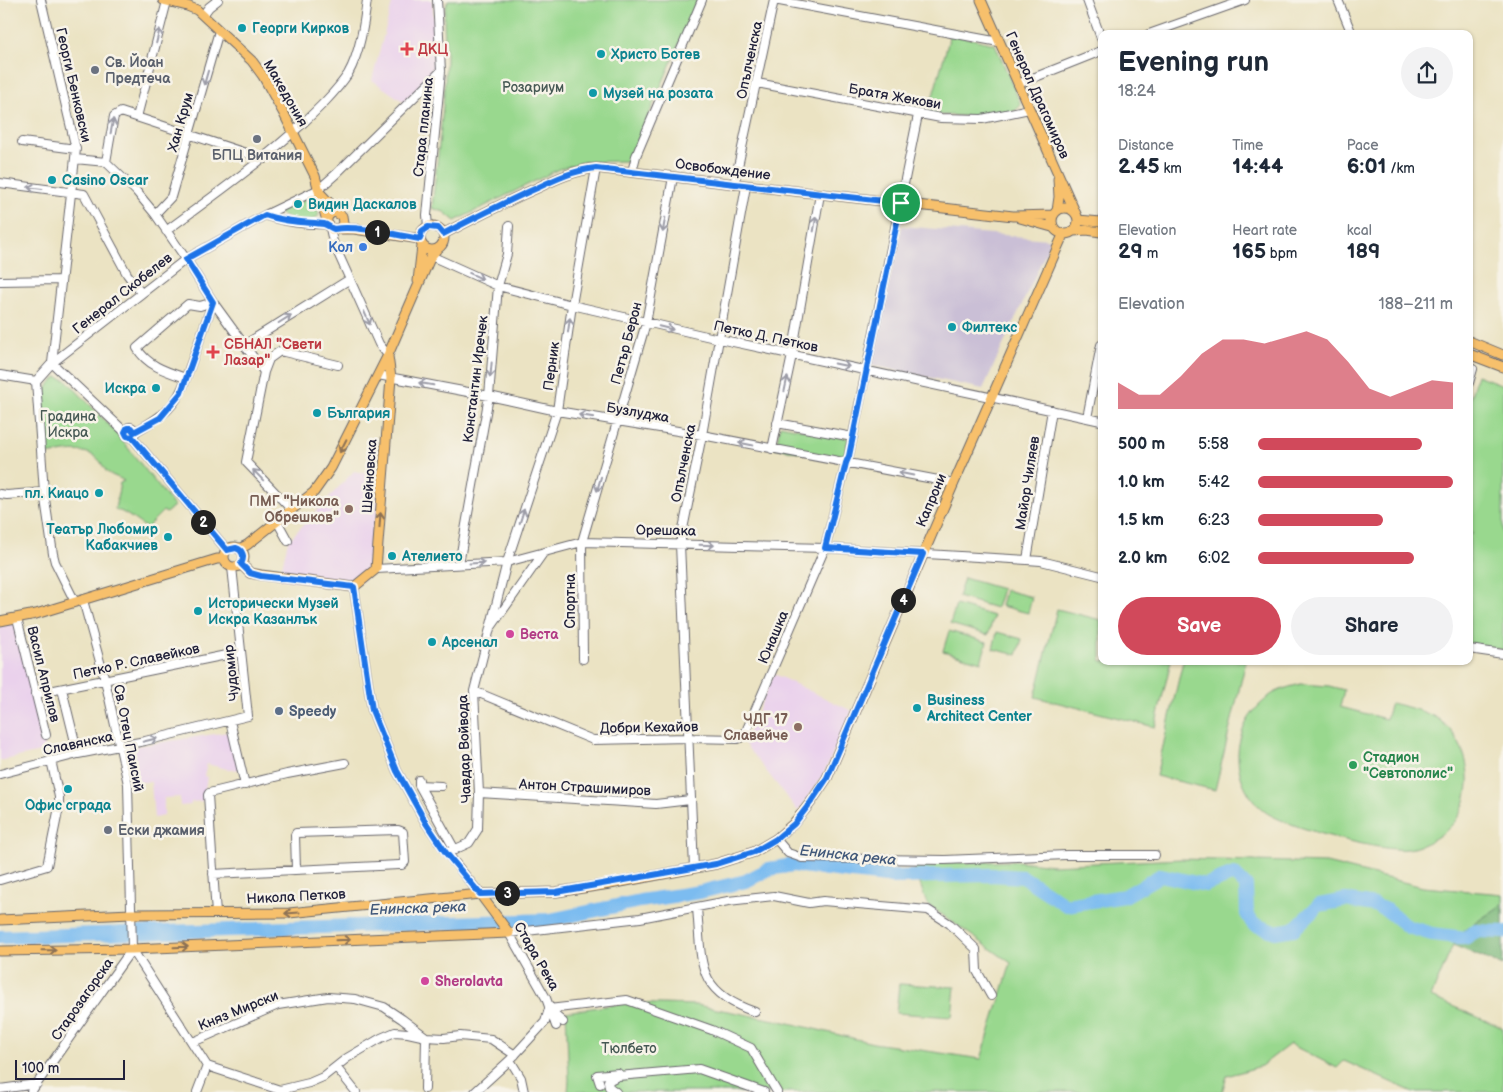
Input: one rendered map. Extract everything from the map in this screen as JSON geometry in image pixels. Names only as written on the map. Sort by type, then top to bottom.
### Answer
[{"type":"main road","points":[[163,0],[187,6],[206,18]]},
{"type":"main road","name":"Генерал Драгомиров","points":[[981,0],[1077,217]]},
{"type":"main road","name":"Македония","points":[[206,18],[252,61],[263,76],[315,176],[332,226]]},
{"type":"main road","name":"Освобождение","points":[[443,234],[507,201],[560,177],[596,168],[1013,216],[1052,226]]},
{"type":"main road","name":"Генерал Драгомиров","points":[[1055,213],[1059,190],[1058,174]]},
{"type":"main road","name":"Македония","points":[[320,191],[342,216]]},
{"type":"main road","points":[[1098,221],[1077,217],[1067,208],[1055,213],[1052,226],[1056,232],[1063,235],[1074,231],[1098,232]]},
{"type":"main road","points":[[332,226],[328,216],[333,213],[342,216],[354,229]]},
{"type":"main road","name":"Освобождение","points":[[1013,216],[1055,213]]},
{"type":"main road","points":[[332,226],[343,223],[342,216]]},
{"type":"main road","points":[[1074,231],[1077,226],[1077,217]]},
{"type":"main road","points":[[332,226],[421,242],[434,253]]},
{"type":"main road","points":[[0,621],[36,614],[79,601],[217,559],[226,555],[233,548],[239,549],[247,546],[314,492],[331,468],[388,355],[434,253],[444,241],[443,234],[438,228],[428,227],[422,231],[417,290]]},
{"type":"main road","name":"Капрони","points":[[827,778],[1063,235]]},
{"type":"main road","points":[[1473,343],[1503,355]]},
{"type":"main road","name":"Шейновска","points":[[376,569],[390,378],[388,355]]},
{"type":"main road","points":[[1473,356],[1503,368]]},
{"type":"main road","points":[[239,549],[243,554],[241,564]]},
{"type":"main road","points":[[226,555],[227,564],[232,567],[241,564]]},
{"type":"main road","points":[[241,564],[250,573],[261,576],[354,587],[376,569]]},
{"type":"main road","name":"Никола Петков","points":[[0,920],[289,913],[480,894],[556,892],[716,864],[754,852],[776,839],[794,824],[827,778]]},
{"type":"main road","name":"Стара Река","points":[[480,894],[507,931]]},
{"type":"main road","points":[[0,951],[507,931]]},
{"type":"street","name":"Георги Бенковски","points":[[41,0],[76,149],[52,363]]},
{"type":"street","points":[[206,18],[209,7],[218,0]]},
{"type":"street","points":[[166,232],[264,159],[321,106],[348,73],[359,45],[367,0]]},
{"type":"street","name":"Стара планина","points":[[428,227],[427,215],[441,72],[437,0]]},
{"type":"street","points":[[632,172],[636,156],[702,0]]},
{"type":"street","points":[[774,0],[999,42]]},
{"type":"street","name":"Опълченска","points":[[734,185],[774,0]]},
{"type":"street","points":[[1087,0],[1098,30]]},
{"type":"street","points":[[1160,30],[1245,0]]},
{"type":"street","points":[[1338,0],[1350,30]]},
{"type":"street","points":[[137,117],[167,1]]},
{"type":"street","name":"Хан Крум","points":[[155,214],[172,197],[219,31]]},
{"type":"street","points":[[1018,84],[1098,52]]},
{"type":"street","name":"Генерал Скобелев","points":[[36,381],[52,363],[186,259],[265,215],[320,191],[441,72]]},
{"type":"street","name":"Братя Жекови","points":[[757,83],[941,118],[982,119],[1029,109]]},
{"type":"street","points":[[106,162],[114,116],[121,112],[264,159]]},
{"type":"street","name":"Юнашка","points":[[744,736],[825,548],[849,456],[918,114]]},
{"type":"street","points":[[22,142],[76,149]]},
{"type":"street","points":[[75,159],[106,162],[136,191],[155,214],[213,302],[264,372]]},
{"type":"street","name":"Перник","points":[[507,562],[557,411],[572,306],[596,168]]},
{"type":"street","name":"Петър Берон","points":[[582,542],[646,323],[672,177]]},
{"type":"street","points":[[0,183],[84,194],[127,274],[142,293]]},
{"type":"street","name":"Опълченска","points":[[694,868],[680,544],[702,435],[746,186]]},
{"type":"street","points":[[772,449],[792,355],[820,194]]},
{"type":"street","points":[[265,215],[332,226]]},
{"type":"street","name":"Македония","points":[[332,226],[336,248],[379,344],[388,355]]},
{"type":"street","name":"Константин Иречек","points":[[459,564],[489,396],[498,286],[507,254],[509,226]]},
{"type":"street","name":"Петко Д. Петков","points":[[434,253],[498,286],[572,306],[1098,420]]},
{"type":"street","points":[[244,345],[350,279]]},
{"type":"street","points":[[0,281],[60,280]]},
{"type":"street","points":[[130,434],[160,418],[181,393],[213,302]]},
{"type":"street","points":[[186,378],[151,363],[141,355],[137,348],[188,304],[200,306],[213,302]]},
{"type":"street","points":[[292,510],[246,462],[264,372],[269,359],[280,351],[338,365]]},
{"type":"street","points":[[1087,418],[1098,361]]},
{"type":"street","points":[[52,363],[130,434],[226,555]]},
{"type":"street","points":[[0,375],[36,381]]},
{"type":"street","name":"Бузлуджа","points":[[378,375],[557,411],[702,435],[954,483]]},
{"type":"street","name":"Св. Отец Паисий","points":[[36,381],[44,492],[55,562],[79,601],[105,680],[129,795],[132,917]]},
{"type":"street","name":"Майор Чиляев","points":[[1027,560],[1052,410]]},
{"type":"street","points":[[777,423],[853,437]]},
{"type":"street","points":[[0,494],[44,492]]},
{"type":"street","points":[[277,521],[288,541]]},
{"type":"street","name":"Орешака","points":[[376,569],[507,562],[582,542],[825,548],[1027,560],[1041,561],[1098,575]]},
{"type":"street","name":"Спортна","points":[[582,542],[583,659]]},
{"type":"street","name":"Чавдар Войвода","points":[[490,630],[544,552]]},
{"type":"street","name":"Чавдар Войвода","points":[[446,853],[469,844],[478,828],[479,793],[474,691],[507,562]]},
{"type":"street","name":"Чудомир","points":[[232,567],[248,716]]},
{"type":"street","points":[[354,587],[372,710],[397,771],[426,823],[446,853],[480,894]]},
{"type":"street","name":"Васил Априлов","points":[[17,618],[46,735]]},
{"type":"street","points":[[1473,650],[1503,654]]},
{"type":"street","name":"Петко Р. Славейков","points":[[36,694],[241,652]]},
{"type":"street","points":[[62,689],[78,754]]},
{"type":"street","name":"Добри Кехайов","points":[[474,691],[593,740],[738,739],[744,736]]},
{"type":"street","name":"Славянска","points":[[0,774],[52,760],[248,716]]},
{"type":"street","points":[[230,720],[245,785]]},
{"type":"street","points":[[0,880],[43,868],[49,862],[59,797],[52,760]]},
{"type":"street","points":[[216,914],[209,792],[286,774],[345,763]]},
{"type":"street","points":[[441,786],[419,782],[455,850]]},
{"type":"street","name":"Антон Страшимиров","points":[[479,793],[656,804],[690,800]]},
{"type":"street","points":[[213,874],[402,865],[405,862],[403,832],[398,830],[296,833],[296,870]]},
{"type":"street","points":[[776,839],[788,853],[802,858],[945,860],[1067,855],[1155,855]]},
{"type":"street","points":[[507,931],[640,918],[728,901],[774,896],[809,903],[823,901],[928,910],[950,924],[976,949],[977,971],[991,996]]},
{"type":"street","points":[[697,908],[704,972],[715,990],[723,997],[736,1006],[755,1012]]},
{"type":"street","points":[[132,917],[132,946],[207,1066],[279,1091],[295,1089],[323,1077],[347,1058],[395,1032],[426,1037],[444,1038],[460,1036],[492,1039],[512,1058],[524,1092]]},
{"type":"street","name":"Стара Река","points":[[507,931],[546,998],[549,1010]]},
{"type":"street","name":"Старозагорска","points":[[31,1092],[132,946]]},
{"type":"street","name":"Княз Мирски","points":[[192,1042],[278,1005],[328,997],[355,999],[384,1007],[426,1037]]},
{"type":"street","points":[[549,1010],[627,1000],[712,1030],[751,1048],[777,1092]]},
{"type":"street","points":[[549,1010],[559,1024]]},
{"type":"street","points":[[475,1092],[512,1058],[545,1022],[549,1010]]},
{"type":"street","points":[[425,1089],[426,1037]]},
{"type":"street","points":[[197,1092],[207,1066]]},
{"type":"street","points":[[336,1067],[356,1092]]},
{"type":"street","points":[[616,1092],[609,1087],[608,1080],[618,1076],[699,1069],[764,1092]]},
{"type":"street","points":[[600,1084],[597,1076],[623,1073],[640,1074]]},
{"type":"street","points":[[0,1089],[37,1084]]},
{"type":"shaded area","name":"ДКЦ","points":[[393,0],[432,0],[435,32],[434,66],[424,81],[404,102],[372,80]]},
{"type":"shaded area","points":[[902,226],[1048,239],[1051,241],[983,389],[871,365]]},
{"type":"shaded area","name":"ПМГ \"Никола Обрешков\"","points":[[354,471],[383,478],[376,569],[354,587],[279,579],[288,541]]},
{"type":"shaded area","points":[[15,622],[45,751],[0,761],[0,625]]},
{"type":"shaded area","name":"ЧДГ 17 Славейче","points":[[774,674],[852,711],[824,773],[798,811],[744,743]]},
{"type":"shaded area","points":[[228,732],[240,769],[231,770],[207,764],[204,776],[207,777],[203,801],[191,802],[191,805],[180,806],[180,797],[164,798],[164,816],[154,818],[151,782],[133,782],[124,748]]},
{"type":"green space","name":"Розариум","points":[[448,0],[698,0],[629,161],[582,162],[559,169],[455,221],[444,212],[432,208],[444,98],[446,53],[444,15]]},
{"type":"green space","points":[[949,34],[995,44],[1021,105],[1015,111],[982,117],[928,113]]},
{"type":"green space","points":[[311,197],[314,199],[319,215],[316,218],[299,221],[278,212]]},
{"type":"green space","points":[[1477,375],[1503,385],[1503,650],[1473,644],[1473,388]]},
{"type":"green space","name":"Градина Искра","points":[[56,377],[66,380],[113,429],[174,506],[166,513],[163,511],[149,525],[151,527],[148,529],[128,515],[115,509],[120,483],[124,481],[107,472],[98,459],[80,451],[45,455],[39,407],[44,391]]},
{"type":"green space","points":[[780,425],[848,438],[844,460],[776,448]]},
{"type":"green space","points":[[964,578],[1002,589],[996,608],[958,597]]},
{"type":"green space","points":[[1005,590],[1032,597],[1028,613],[1001,606]]},
{"type":"green space","points":[[956,605],[994,616],[988,635],[950,624]]},
{"type":"green space","points":[[1057,609],[1098,619],[1098,665],[1170,665],[1155,727],[1035,697]]},
{"type":"green space","points":[[949,631],[987,642],[981,662],[943,651]]},
{"type":"green space","points":[[997,632],[1022,639],[1017,655],[993,649]]},
{"type":"green space","points":[[1182,665],[1245,665],[1215,790],[1156,776]]},
{"type":"green space","name":"Стадион \"Севтополис\"","points":[[1301,684],[1329,686],[1344,690],[1340,707],[1386,719],[1391,703],[1423,712],[1441,721],[1459,742],[1467,768],[1467,795],[1463,808],[1452,825],[1428,842],[1414,848],[1396,849],[1356,843],[1333,837],[1290,823],[1263,810],[1244,785],[1239,770],[1240,740],[1245,726],[1253,713],[1268,697],[1288,687]]},
{"type":"green space","name":"Тюлбето","points":[[1182,859],[1326,863],[1423,887],[1503,894],[1503,904],[1462,932],[1453,945],[1431,997],[1503,1028],[1503,1092],[1413,1092],[1344,1061],[1337,1068],[1290,1044],[1261,1066],[1227,1076],[1222,1092],[568,1092],[566,1012],[625,1003],[696,1005],[785,1022],[873,1043],[981,1059],[1011,963],[927,904],[913,864],[1018,861],[1053,865]]},
{"type":"green space","points":[[1503,904],[1503,966],[1453,945],[1462,932]]},
{"type":"green space","points":[[899,984],[955,987],[952,1017],[896,1013]]},
{"type":"waterway","name":"Енинска река","points":[[0,937],[550,920],[640,901],[700,892],[746,881],[769,869],[793,865],[894,877],[991,875],[1023,877],[1066,905],[1125,896],[1161,875],[1205,885],[1234,874],[1246,886],[1247,914],[1253,924],[1275,932],[1294,929],[1319,905],[1346,900],[1374,905],[1388,911],[1408,927],[1432,934],[1465,938],[1476,931],[1503,932]]},
{"type":"place","name":"Георги Кирков","points":[[242,28]]},
{"type":"place","name":"ДКЦ","points":[[407,49]]},
{"type":"place","name":"Христо Ботев","points":[[601,54]]},
{"type":"place","name":"Св. Йоан Предтеча","points":[[95,70]]},
{"type":"place","name":"Музей на розата","points":[[593,93]]},
{"type":"place","name":"БПЦ Витания","points":[[257,139]]},
{"type":"place","name":"Casino Oscar","points":[[52,180]]},
{"type":"place","name":"Видин Даскалов","points":[[298,204]]},
{"type":"place","name":"Кол","points":[[363,247]]},
{"type":"place","name":"Филтекс","points":[[952,327]]},
{"type":"place","name":"СБНАЛ \"Свeти Лазар\"","points":[[213,352]]},
{"type":"place","name":"Искра","points":[[156,388]]},
{"type":"place","name":"България","points":[[317,413]]},
{"type":"place","name":"пл. Киацо","points":[[99,493]]},
{"type":"place","name":"ПМГ \"Никола Обрешков\"","points":[[349,509]]},
{"type":"place","name":"Театър Любомир Кабакчиев","points":[[168,537]]},
{"type":"place","name":"Ателието","points":[[392,556]]},
{"type":"place","name":"Исторически Музей Искра Казанлък","points":[[198,611]]},
{"type":"place","name":"Веста","points":[[510,634]]},
{"type":"place","name":"Арсенал","points":[[432,642]]},
{"type":"place","name":"Business Architect Center","points":[[917,708]]},
{"type":"place","name":"Speedy","points":[[279,711]]},
{"type":"place","name":"ЧДГ 17 Славейче","points":[[798,727]]},
{"type":"place","name":"Стадион \"Севтополис\"","points":[[1353,765]]},
{"type":"place","name":"Офис сграда","points":[[68,789]]},
{"type":"place","name":"Ески джамия","points":[[108,830]]},
{"type":"place","name":"Sherolavta","points":[[425,981]]},
{"type":"route","points":[[596,168],[901,203],[865,370],[849,456],[825,548],[923,554],[827,778],[811,802],[794,824],[776,839],[754,852],[716,864],[556,892],[480,894],[446,853],[426,823],[397,771],[372,710],[354,587],[279,579],[250,573],[241,564],[244,558],[239,549],[227,550],[132,437],[128,437],[125,434],[127,428],[132,428],[134,432],[160,418],[181,393],[213,302],[186,259],[265,215],[318,225],[327,224],[332,229],[354,229],[420,239],[424,228],[435,226],[443,234],[507,201],[560,177],[596,168]]}]
